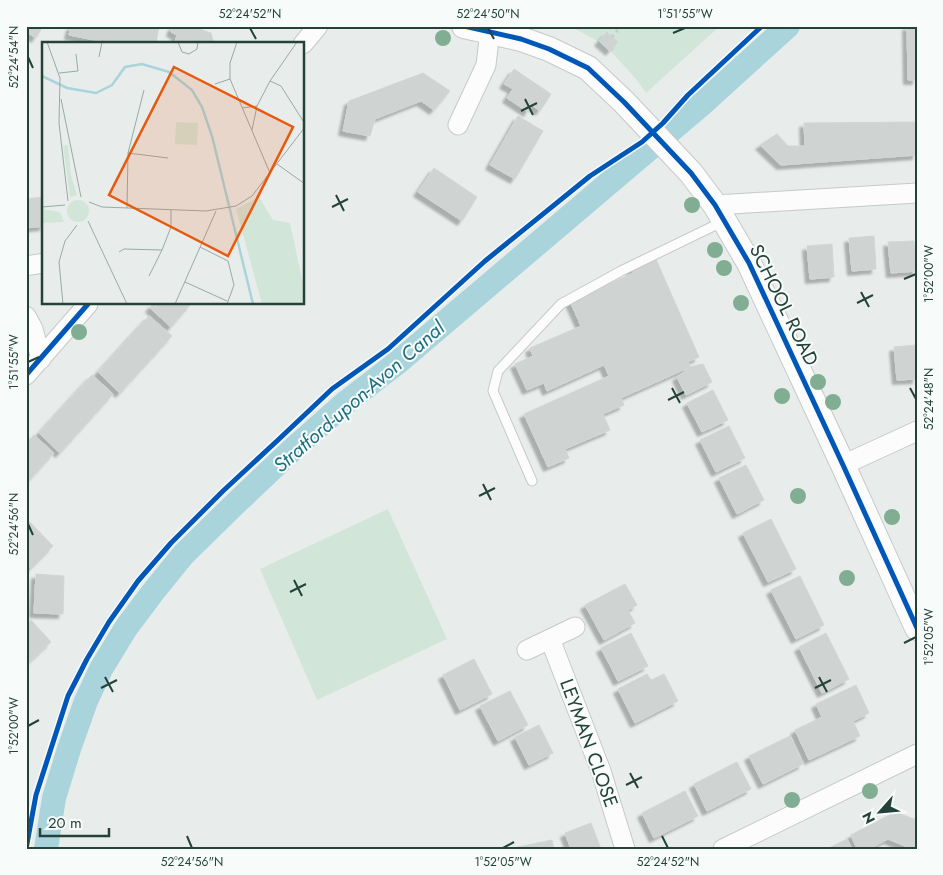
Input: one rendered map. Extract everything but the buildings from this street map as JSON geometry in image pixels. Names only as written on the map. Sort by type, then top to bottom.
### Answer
[{"type":"street","points":[[305,42],[318,26]]},
{"type":"street","name":"SCHOOL ROAD","points":[[464,26],[521,39],[549,49],[588,68],[624,102],[691,172],[719,213],[749,263],[917,628]]},
{"type":"street","points":[[458,125],[486,65],[490,32]]},
{"type":"street","points":[[719,213],[917,193]]},
{"type":"street","points":[[26,266],[42,263]]},
{"type":"street","points":[[26,375],[87,305]]},
{"type":"street","points":[[26,316],[33,329],[41,359]]},
{"type":"street","points":[[843,465],[917,431]]},
{"type":"street","points":[[526,650],[575,627]]},
{"type":"street","name":"LEYMAN CLOSE","points":[[550,639],[601,771],[625,849]]},
{"type":"street","points":[[723,849],[917,754]]},
{"type":"lane","points":[[532,481],[493,390],[498,371],[561,304],[719,213]]},
{"type":"path","points":[[612,37],[621,26]]},
{"type":"green space","points":[[570,26],[720,26],[646,93],[605,45]]},
{"type":"green space","points":[[388,509],[447,639],[317,700],[260,569]]},
{"type":"waterway","name":"Stratford-upon-Avon Canal","points":[[46,849],[54,798],[86,701],[101,669],[126,628],[183,555],[292,450],[345,403],[397,363],[702,104],[788,26]]},
{"type":"cycle path","points":[[464,26],[521,39],[549,49],[588,68],[624,102],[691,173],[715,205],[749,263],[917,628]]},
{"type":"cycle path","points":[[26,849],[36,795],[68,696],[109,622],[138,581],[171,543],[223,491],[332,389],[388,349],[485,261],[590,176],[642,142],[663,123],[688,95],[762,26]]},
{"type":"cycle path","points":[[26,375],[87,305]]}]
